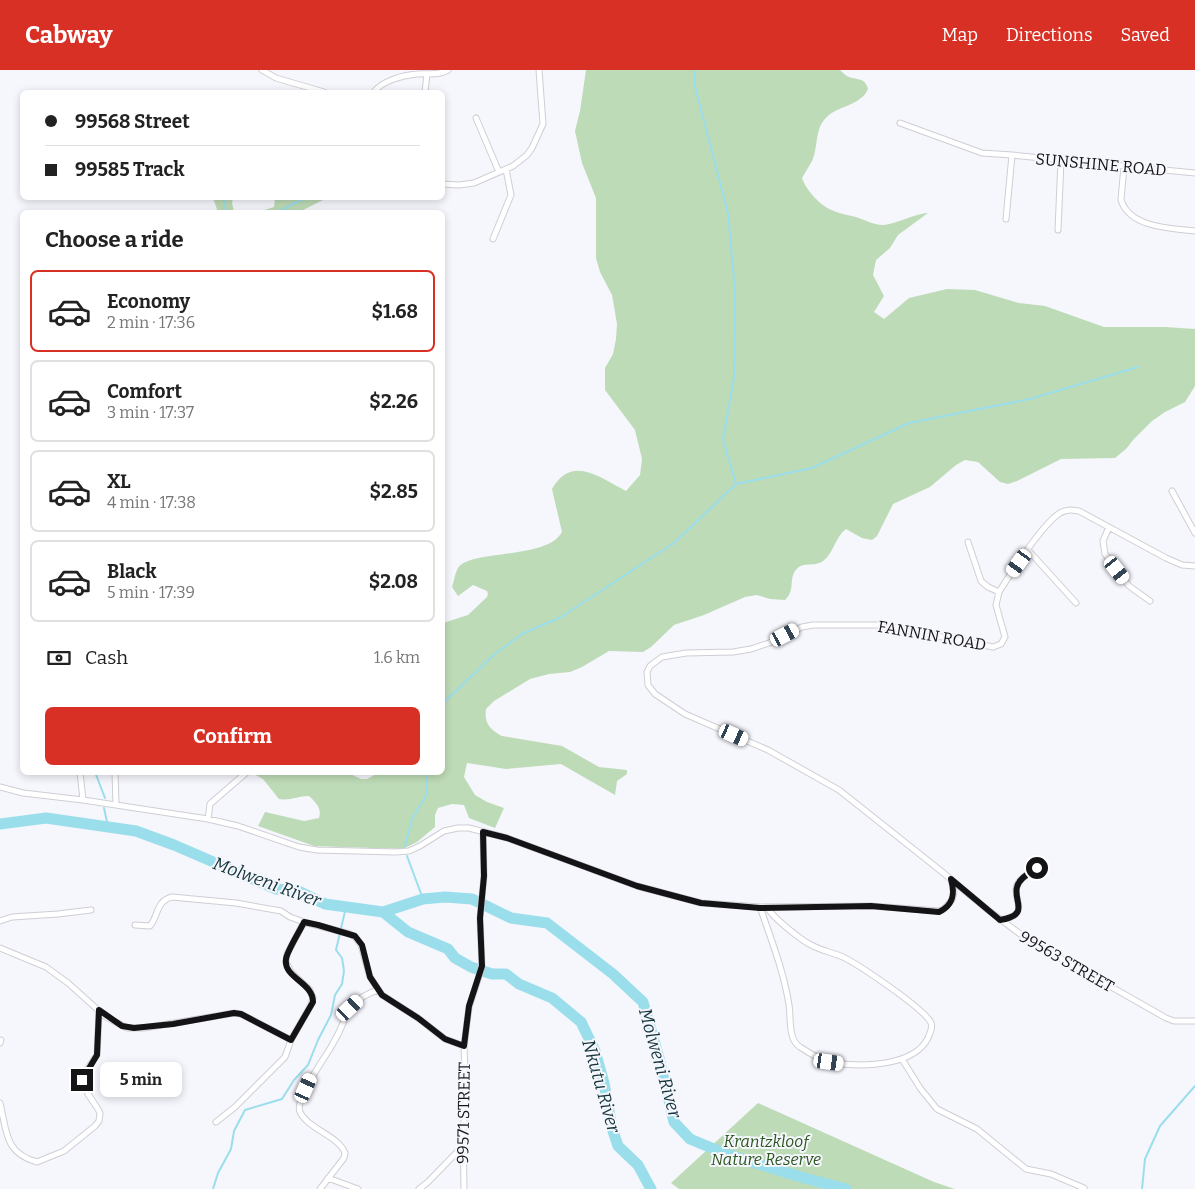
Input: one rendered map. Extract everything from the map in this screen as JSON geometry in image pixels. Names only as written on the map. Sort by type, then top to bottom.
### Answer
[{"type":"street","points":[[262,70],[276,78],[317,90]]},
{"type":"street","points":[[376,90],[388,81],[414,74],[437,74],[448,70]]},
{"type":"street","points":[[445,184],[468,184],[500,172],[521,161],[527,155],[543,124],[540,70]]},
{"type":"street","points":[[425,90],[427,74]]},
{"type":"street","points":[[476,118],[500,172]]},
{"type":"street","name":"SUNSHINE ROAD","points":[[900,123],[982,153],[1195,173]]},
{"type":"street","points":[[1006,219],[1012,157]]},
{"type":"street","points":[[1058,230],[1061,160]]},
{"type":"street","points":[[1124,166],[1121,200],[1131,216],[1151,224],[1195,231]]},
{"type":"street","points":[[493,238],[511,195],[506,169]]},
{"type":"street","points":[[1172,491],[1195,533]]},
{"type":"street","points":[[968,542],[981,581],[999,592],[1028,550],[1052,520],[1065,511],[1071,510],[1079,511],[1166,558],[1182,565],[1195,566]]},
{"type":"street","points":[[1109,527],[1103,541],[1105,554],[1129,586],[1150,601]]},
{"type":"street","points":[[1028,550],[1076,603]]},
{"type":"street","name":"FANNIN ROAD","points":[[951,879],[839,790],[768,750],[694,718],[662,700],[648,685],[647,672],[656,660],[662,657],[678,654],[751,649],[769,643],[802,627],[822,624],[881,624],[973,644],[998,646],[1005,638],[996,605],[999,592]]},
{"type":"street","points":[[80,775],[83,800]]},
{"type":"street","points":[[115,775],[116,805]]},
{"type":"street","points":[[208,819],[210,804],[244,775]]},
{"type":"street","points":[[0,787],[32,794],[208,819],[238,826],[299,847],[317,850],[396,852],[420,846],[444,831],[458,828],[483,832],[507,838],[645,888],[701,903],[760,908],[871,906],[939,912],[947,906],[953,896],[954,888],[951,879]]},
{"type":"street","name":"99571 STREET","points":[[464,1189],[462,1147],[466,1100],[464,1046],[469,1006],[481,970],[481,906],[484,876],[483,832]]},
{"type":"street","points":[[1000,920],[1010,917],[1017,911],[1019,905],[1016,891],[1017,885],[1023,878],[1041,865]]},
{"type":"street","name":"99563 STREET","points":[[951,879],[1000,920],[1027,939],[1166,1018],[1195,1020]]},
{"type":"street","points":[[135,925],[150,926],[159,904],[172,897],[249,905],[281,911],[304,922],[355,936],[362,945],[370,977],[378,990],[387,999],[418,1018],[445,1039],[464,1046]]},
{"type":"street","points":[[760,908],[778,960],[788,999],[794,1042],[798,1046],[822,1059],[834,1062],[868,1064],[902,1059],[924,1045],[932,1027],[930,1020],[893,990],[846,959],[811,946],[773,915],[767,907]]},
{"type":"street","points":[[0,921],[12,917],[91,910]]},
{"type":"street","points":[[216,1122],[235,1107],[285,1057],[291,1040],[313,1002],[310,990],[291,972],[286,962],[287,954],[304,922]]},
{"type":"street","points":[[0,948],[46,967],[122,1026],[134,1028],[173,1024],[234,1013],[241,1014],[291,1040]]},
{"type":"street","points":[[320,1189],[345,1156],[345,1150],[300,1114],[301,1099],[311,1078],[331,1047],[349,1010],[365,995],[378,990]]},
{"type":"street","points":[[0,1103],[9,1143],[24,1157],[37,1162],[64,1151],[95,1126],[100,1118],[98,1109],[88,1094],[82,1080],[97,1055],[99,1010]]},
{"type":"street","points":[[902,1059],[915,1082],[937,1110],[977,1129],[1026,1169],[1051,1174],[1084,1188]]},
{"type":"street","points":[[418,1189],[428,1182],[462,1147]]},
{"type":"street","points":[[328,1178],[358,1189]]},
{"type":"green space","points":[[586,70],[840,70],[846,76],[865,82],[868,89],[854,103],[835,111],[821,124],[814,156],[802,178],[810,193],[829,209],[883,225],[928,213],[898,235],[890,248],[876,260],[873,275],[884,296],[874,312],[884,319],[909,298],[947,289],[975,290],[1019,303],[1045,306],[1104,327],[1195,329],[1195,386],[1185,402],[1152,421],[1115,458],[1061,459],[1008,484],[1000,482],[978,462],[965,460],[956,465],[930,487],[893,504],[877,536],[872,540],[862,538],[846,529],[842,532],[827,558],[816,564],[801,566],[795,571],[790,593],[785,600],[770,599],[757,595],[745,597],[704,615],[674,625],[643,652],[609,651],[570,672],[549,674],[530,679],[494,701],[486,709],[486,718],[489,726],[502,736],[562,746],[599,767],[627,770],[627,774],[617,781],[615,795],[561,764],[506,769],[467,763],[464,777],[475,795],[504,808],[495,828],[469,818],[464,805],[452,804],[438,808],[435,815],[435,827],[417,842],[403,849],[314,846],[258,826],[265,812],[304,821],[319,818],[320,811],[316,803],[309,796],[279,799],[263,779],[256,775],[352,775],[361,779],[367,779],[374,775],[445,775],[445,622],[468,615],[488,594],[487,591],[473,585],[458,596],[452,587],[458,568],[465,562],[477,558],[526,551],[554,541],[562,532],[552,489],[568,473],[577,471],[587,472],[626,491],[640,475],[642,459],[635,430],[605,390],[605,368],[613,354],[617,324],[612,295],[600,272],[596,258],[596,198],[582,163],[575,131]]},
{"type":"green space","points":[[214,200],[233,200],[234,210],[217,210]]},
{"type":"green space","points":[[275,200],[323,200],[303,210],[264,210],[274,207]]},
{"type":"green space","name":"Krantzkloof Nature Reserve","points":[[758,1103],[934,1182],[955,1189],[679,1189],[671,1183]]},
{"type":"waterway","points":[[695,70],[694,83],[728,213],[735,292],[734,377],[723,440],[736,484]]},
{"type":"waterway","points":[[224,200],[225,210]]},
{"type":"waterway","points":[[282,210],[301,200]]},
{"type":"waterway","points":[[445,701],[496,653],[522,634],[561,617],[674,543],[736,484],[812,468],[909,423],[1030,399],[1138,367]]},
{"type":"waterway","points":[[96,775],[105,798]]},
{"type":"waterway","points":[[405,847],[412,819],[427,794],[427,775]]},
{"type":"waterway","points":[[104,808],[108,827]]},
{"type":"waterway","name":"Molweni River","points":[[0,824],[46,818],[136,831],[174,845],[276,889],[298,891],[325,904],[383,912],[423,899],[445,897],[472,899],[511,918],[547,923],[613,974],[643,1002],[674,1122],[690,1139],[726,1154],[846,1189]]},
{"type":"waterway","points":[[407,856],[423,899]]},
{"type":"waterway","points":[[213,1189],[218,1173],[231,1149],[234,1131],[245,1110],[282,1099],[294,1080],[308,1065],[331,1015],[335,995],[342,984],[344,971],[342,958],[336,950],[346,907]]},
{"type":"waterway","name":"Nkutu River","points":[[383,912],[408,932],[448,949],[455,958],[471,967],[492,974],[506,974],[519,984],[552,998],[581,1022],[595,1051],[604,1083],[612,1128],[618,1146],[638,1165],[651,1189]]},
{"type":"waterway","points":[[1142,1189],[1145,1159],[1160,1126],[1195,1086]]},
{"type":"route","points":[[82,1080],[97,1055],[99,1010],[106,1017],[127,1028],[173,1024],[224,1014],[241,1014],[291,1040],[313,1002],[310,990],[289,970],[286,962],[287,954],[304,922],[355,936],[362,945],[370,977],[382,995],[418,1018],[445,1039],[464,1046],[469,1006],[482,966],[480,918],[484,886],[483,832],[507,838],[637,886],[701,903],[760,908],[835,905],[908,908],[939,912],[952,900],[954,888],[951,879],[1000,920],[1014,915],[1017,911],[1019,902],[1016,891],[1017,885],[1037,868]]}]
